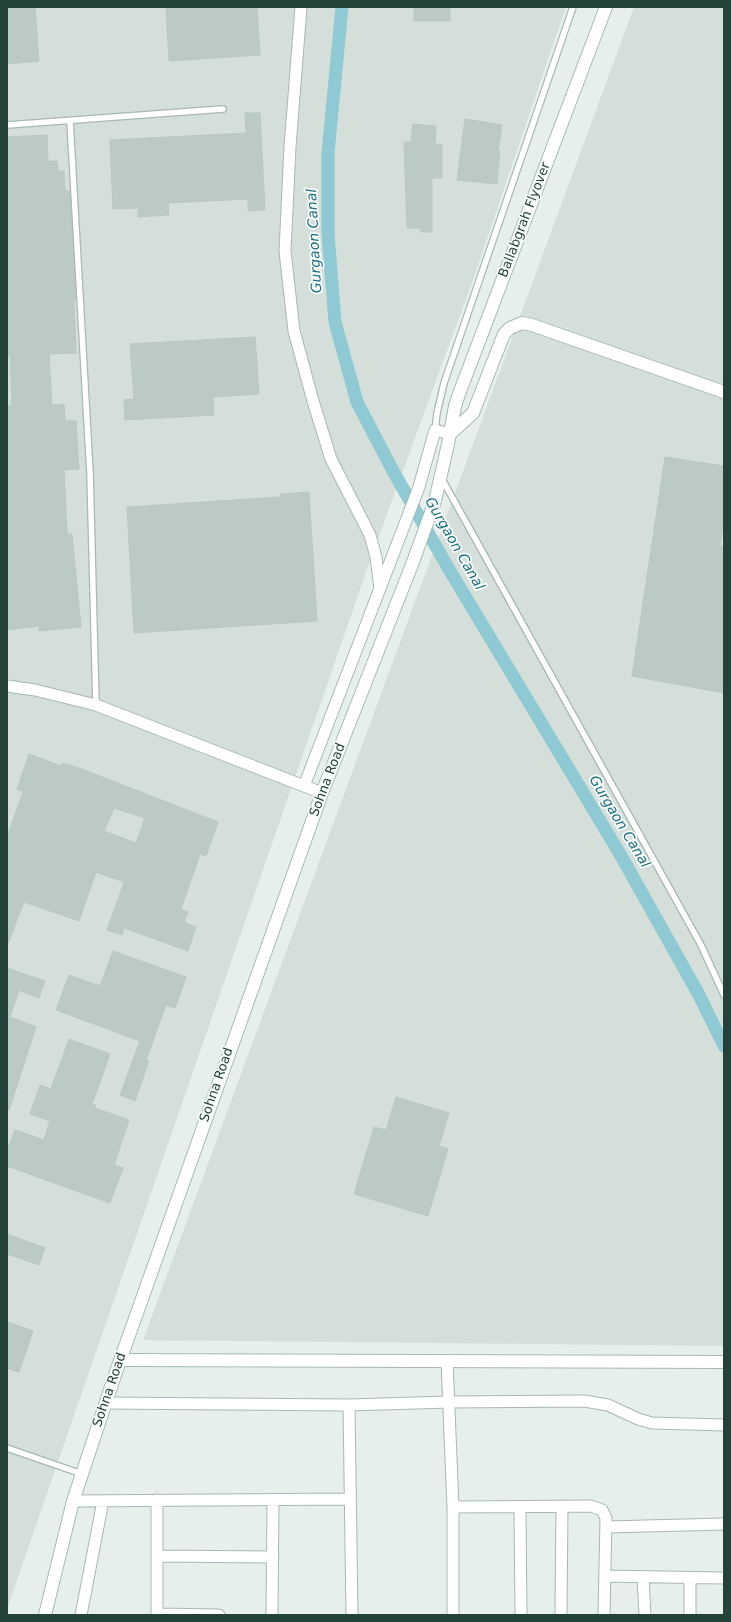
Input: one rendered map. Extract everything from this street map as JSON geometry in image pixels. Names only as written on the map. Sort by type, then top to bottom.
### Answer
[{"type":"main road","name":"Ballabgrah Flyover","points":[[435,500],[455,406],[459,394],[606,7]]},
{"type":"main road","points":[[450,434],[473,412],[504,334],[510,328],[522,324],[532,325],[724,392]]},
{"type":"main road","name":"Sohna Road","points":[[45,1615],[73,1501],[120,1360],[322,793],[413,562],[435,500]]},
{"type":"main road","points":[[120,1360],[724,1362]]},
{"type":"street","points":[[301,7],[290,147],[285,251],[294,331],[312,401],[331,459],[370,535],[376,557],[380,589]]},
{"type":"street","points":[[304,786],[420,486],[435,430],[450,434]]},
{"type":"street","points":[[7,687],[51,694],[96,705],[322,793]]},
{"type":"street","points":[[447,1361],[453,1507],[453,1615]]},
{"type":"street","points":[[105,1403],[349,1405],[448,1402],[584,1401],[608,1405],[638,1420],[652,1423],[724,1425]]},
{"type":"street","points":[[349,1405],[352,1615]]},
{"type":"street","points":[[73,1501],[350,1499]]},
{"type":"street","points":[[157,1500],[157,1614],[219,1615]]},
{"type":"street","points":[[272,1615],[273,1500]]},
{"type":"street","points":[[81,1615],[104,1501]]},
{"type":"street","points":[[453,1507],[597,1507],[605,1513],[606,1527],[604,1615]]},
{"type":"street","points":[[520,1508],[521,1615]]},
{"type":"street","points":[[561,1615],[562,1508]]},
{"type":"street","points":[[606,1527],[724,1524]]},
{"type":"street","points":[[157,1556],[273,1557]]},
{"type":"street","points":[[605,1576],[690,1579],[724,1578]]},
{"type":"street","points":[[643,1578],[645,1615]]},
{"type":"street","points":[[690,1579],[690,1615]]},
{"type":"lane","points":[[435,430],[437,412],[444,384],[574,7]]},
{"type":"lane","points":[[7,125],[223,109]]},
{"type":"lane","points":[[70,121],[90,473],[96,705]]},
{"type":"lane","points":[[440,477],[701,945],[724,995]]},
{"type":"lane","points":[[7,1448],[82,1474]]},
{"type":"shaded area","points":[[7,7],[566,7],[473,280],[372,555],[7,1609]]},
{"type":"shaded area","points":[[634,7],[724,7],[724,1346],[143,1340]]},
{"type":"building","points":[[7,7],[35,7],[39,61],[7,64]]},
{"type":"building","points":[[166,7],[257,7],[260,55],[169,61]]},
{"type":"building","points":[[414,7],[450,7],[450,21],[414,21]]},
{"type":"building","points":[[245,113],[260,113],[265,210],[248,211],[248,199],[168,203],[169,215],[138,217],[138,208],[113,209],[110,140],[246,133]]},
{"type":"building","points":[[465,119],[502,125],[498,151],[500,151],[497,184],[457,180]]},
{"type":"building","points":[[413,124],[436,126],[435,144],[442,144],[442,178],[432,178],[432,232],[421,232],[421,228],[407,228],[404,142],[411,142]]},
{"type":"building","points":[[47,135],[48,161],[57,161],[58,171],[64,171],[65,191],[70,191],[76,299],[74,300],[76,353],[49,354],[52,405],[64,404],[65,421],[76,421],[79,469],[64,470],[67,534],[72,534],[81,627],[39,631],[39,626],[7,630],[7,406],[12,405],[10,356],[7,356],[7,137]]},
{"type":"building","points":[[255,337],[259,394],[213,397],[214,415],[125,420],[124,400],[134,399],[130,344]]},
{"type":"building","points":[[665,457],[724,466],[724,519],[720,546],[724,547],[724,693],[632,676]]},
{"type":"building","points":[[309,492],[317,621],[134,633],[127,507],[280,497],[280,494]]},
{"type":"building","points":[[29,754],[61,766],[62,763],[79,768],[218,822],[206,856],[200,854],[181,909],[188,912],[184,922],[196,927],[188,951],[124,928],[122,935],[107,930],[124,882],[96,872],[79,921],[24,902],[7,946],[7,837],[23,792],[17,789]],"holes":[[[114,808],[145,818],[136,843],[104,831]]]},
{"type":"building","points":[[113,951],[186,977],[175,1008],[166,1005],[146,1060],[149,1061],[135,1101],[120,1095],[140,1041],[56,1010],[69,975],[100,986]]},
{"type":"building","points":[[7,968],[45,981],[39,998],[19,990],[10,1017],[36,1027],[9,1110],[7,1110]]},
{"type":"building","points":[[69,1039],[110,1054],[92,1104],[96,1106],[95,1108],[129,1120],[114,1165],[123,1168],[110,1203],[7,1166],[7,1151],[15,1130],[44,1140],[50,1121],[30,1114],[40,1085],[51,1089]]},
{"type":"building","points":[[396,1097],[449,1113],[439,1146],[448,1149],[428,1216],[354,1194],[374,1127],[386,1130]]},
{"type":"building","points":[[7,1234],[45,1248],[39,1265],[7,1254]]},
{"type":"building","points":[[7,1322],[33,1331],[19,1372],[7,1368]]},
{"type":"waterway","name":"Gurgaon Canal","points":[[342,7],[328,153],[328,234],[335,322],[357,402],[393,471],[450,571],[620,854],[699,995],[724,1046]]}]
